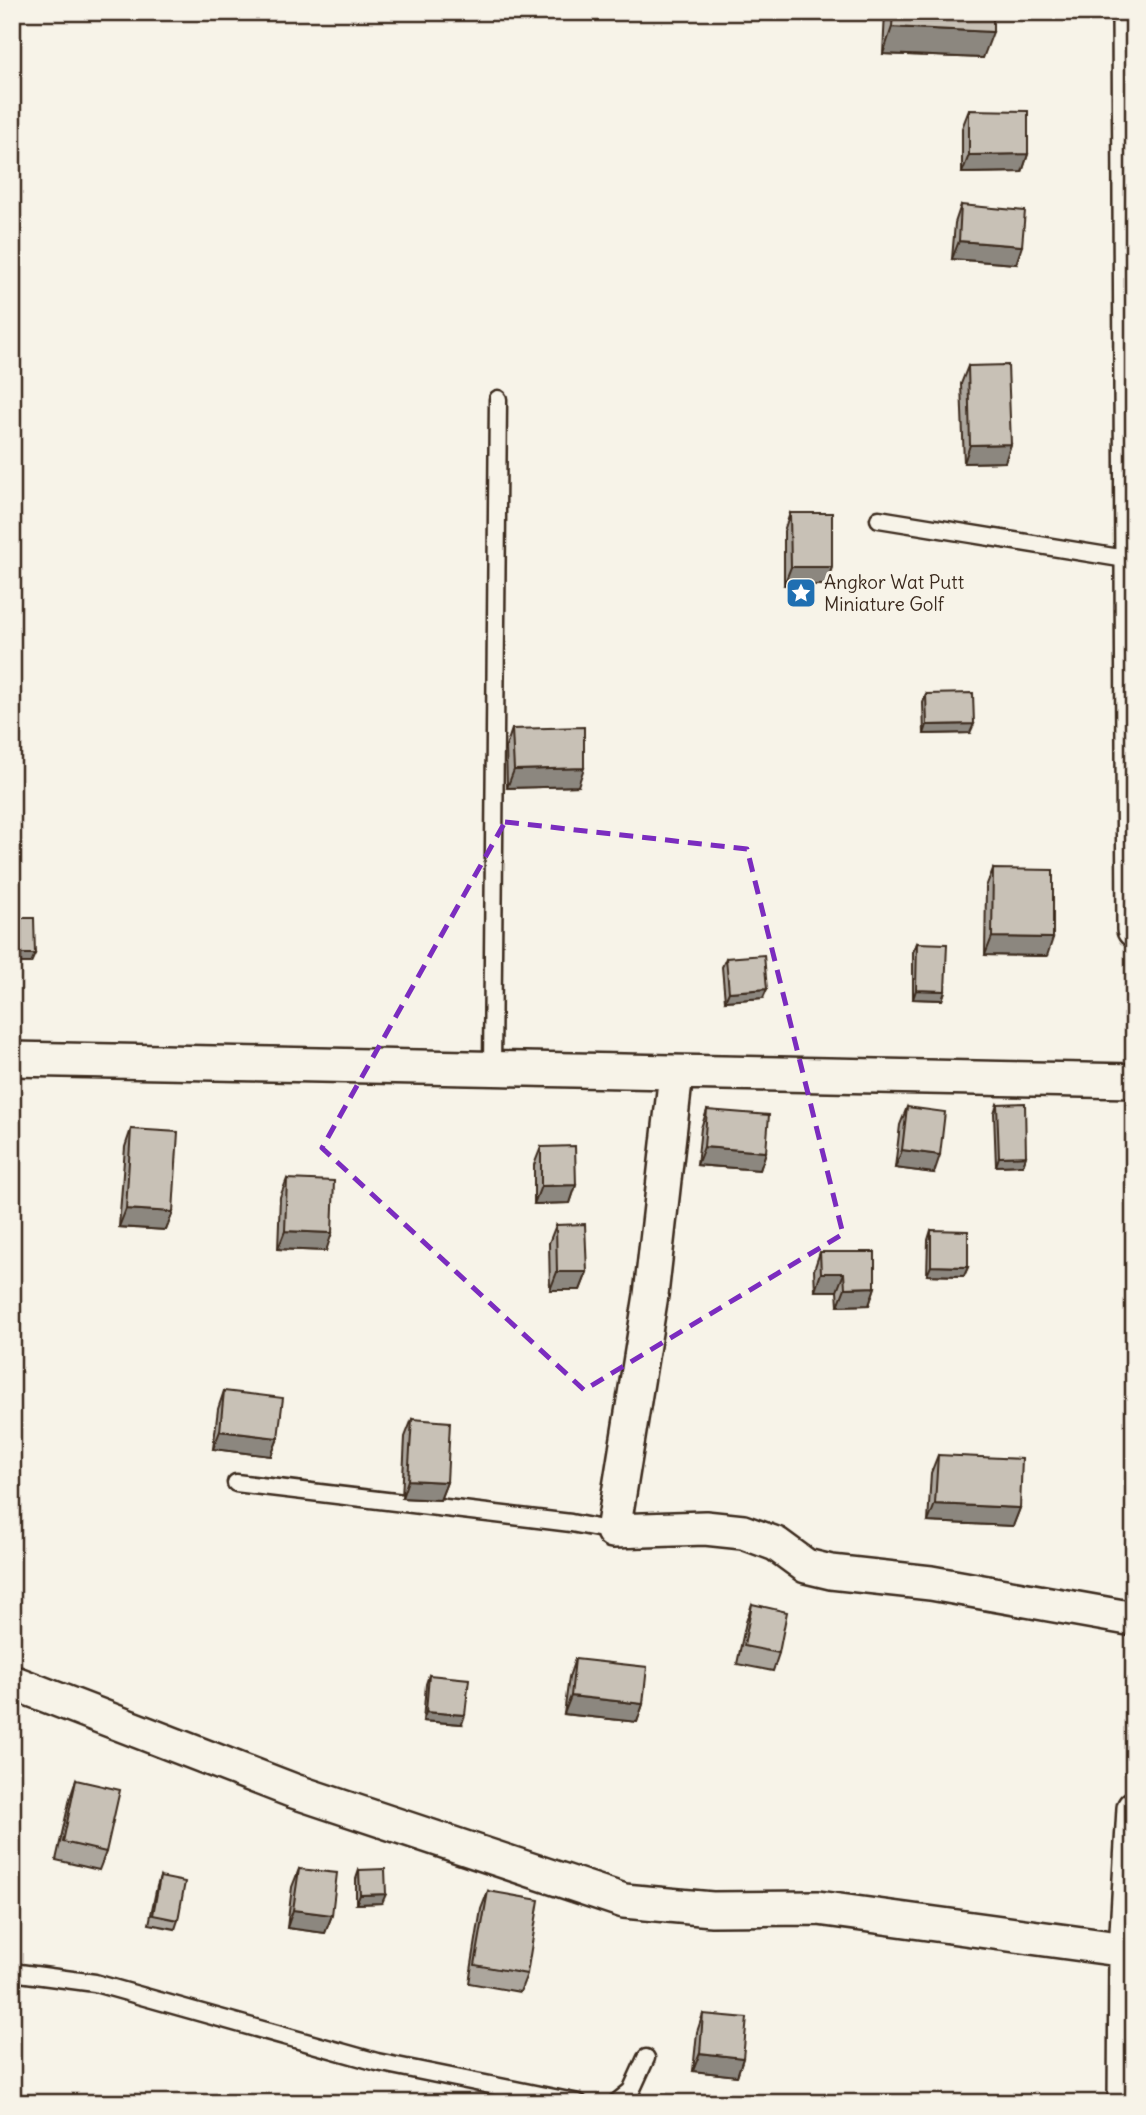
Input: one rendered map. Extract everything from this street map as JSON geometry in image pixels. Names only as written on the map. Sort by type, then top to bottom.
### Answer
[{"type":"street","points":[[1129,12],[1134,930]]},
{"type":"street","points":[[12,1059],[1134,1081]]},
{"type":"street","points":[[676,1073],[651,1295],[613,1531],[705,1528],[743,1532],[776,1544],[806,1566],[831,1572],[930,1583],[1134,1619]]},
{"type":"street","points":[[12,1682],[294,1791],[624,1901],[712,1909],[817,1908],[1126,1950]]},
{"type":"street","points":[[1125,2103],[1126,1950],[1134,1808]]},
{"type":"lane","points":[[492,1069],[498,399]]},
{"type":"lane","points":[[878,519],[1132,561]]},
{"type":"lane","points":[[236,1483],[571,1523],[613,1531]]},
{"type":"lane","points":[[12,1972],[95,1983],[377,2062],[579,2103]]},
{"type":"lane","points":[[616,2103],[631,2091],[646,2059]]},
{"type":"highlighted area","points":[[505,822],[747,849],[843,1234],[584,1390],[322,1148]]},
{"type":"building","points":[[893,12],[993,12],[993,32],[892,27]]},
{"type":"building","points":[[969,110],[1028,111],[1028,154],[969,155]]},
{"type":"building","points":[[961,205],[1025,211],[1022,246],[959,241]]},
{"type":"building","points":[[1008,365],[1011,444],[970,445],[968,366]]},
{"type":"building","points":[[790,513],[832,513],[832,567],[791,567]]},
{"type":"building","points":[[973,693],[974,724],[927,725],[926,694]]},
{"type":"building","points":[[584,727],[584,768],[514,770],[512,729]]},
{"type":"building","points":[[993,869],[1053,870],[1053,938],[992,937]]},
{"type":"building","points":[[12,918],[34,918],[35,954],[12,954]]},
{"type":"building","points":[[917,943],[947,944],[945,991],[916,990]]},
{"type":"building","points":[[764,955],[767,989],[729,992],[726,958]]},
{"type":"building","points":[[1025,1103],[1026,1156],[999,1157],[997,1104]]},
{"type":"building","points":[[907,1107],[945,1112],[940,1155],[902,1150]]},
{"type":"building","points":[[707,1110],[769,1115],[766,1152],[704,1147]]},
{"type":"building","points":[[12,1114],[18,1114],[16,1178],[12,1178]]},
{"type":"building","points":[[131,1129],[178,1132],[173,1212],[126,1209]]},
{"type":"building","points":[[575,1146],[576,1185],[541,1186],[541,1147]]},
{"type":"building","points":[[287,1179],[334,1181],[332,1233],[285,1231]]},
{"type":"building","points":[[585,1224],[587,1272],[557,1272],[556,1225]]},
{"type":"building","points":[[931,1230],[968,1231],[968,1267],[931,1266]]},
{"type":"building","points":[[820,1252],[875,1252],[875,1287],[845,1288],[844,1273],[821,1273]]},
{"type":"building","points":[[224,1391],[283,1398],[278,1438],[220,1431]]},
{"type":"building","points":[[412,1419],[450,1422],[447,1482],[408,1480]]},
{"type":"building","points":[[938,1455],[1022,1459],[1020,1508],[935,1504]]},
{"type":"building","points":[[752,1604],[787,1612],[779,1653],[744,1646]]},
{"type":"building","points":[[575,1659],[647,1667],[643,1704],[571,1696]]},
{"type":"building","points":[[429,1675],[469,1679],[465,1715],[426,1712]]},
{"type":"building","points":[[76,1780],[120,1790],[106,1852],[63,1842]]},
{"type":"building","points":[[299,1869],[337,1873],[332,1915],[293,1910]]},
{"type":"building","points":[[385,1869],[386,1894],[360,1895],[359,1870]]},
{"type":"building","points":[[160,1877],[185,1882],[178,1920],[153,1915]]},
{"type":"building","points":[[488,1891],[539,1900],[527,1974],[475,1965]]},
{"type":"building","points":[[703,2014],[747,2018],[743,2058],[700,2053]]},
{"type":"place","name":"Angkor Wat Putt Miniature Golf","points":[[801,593]]}]
